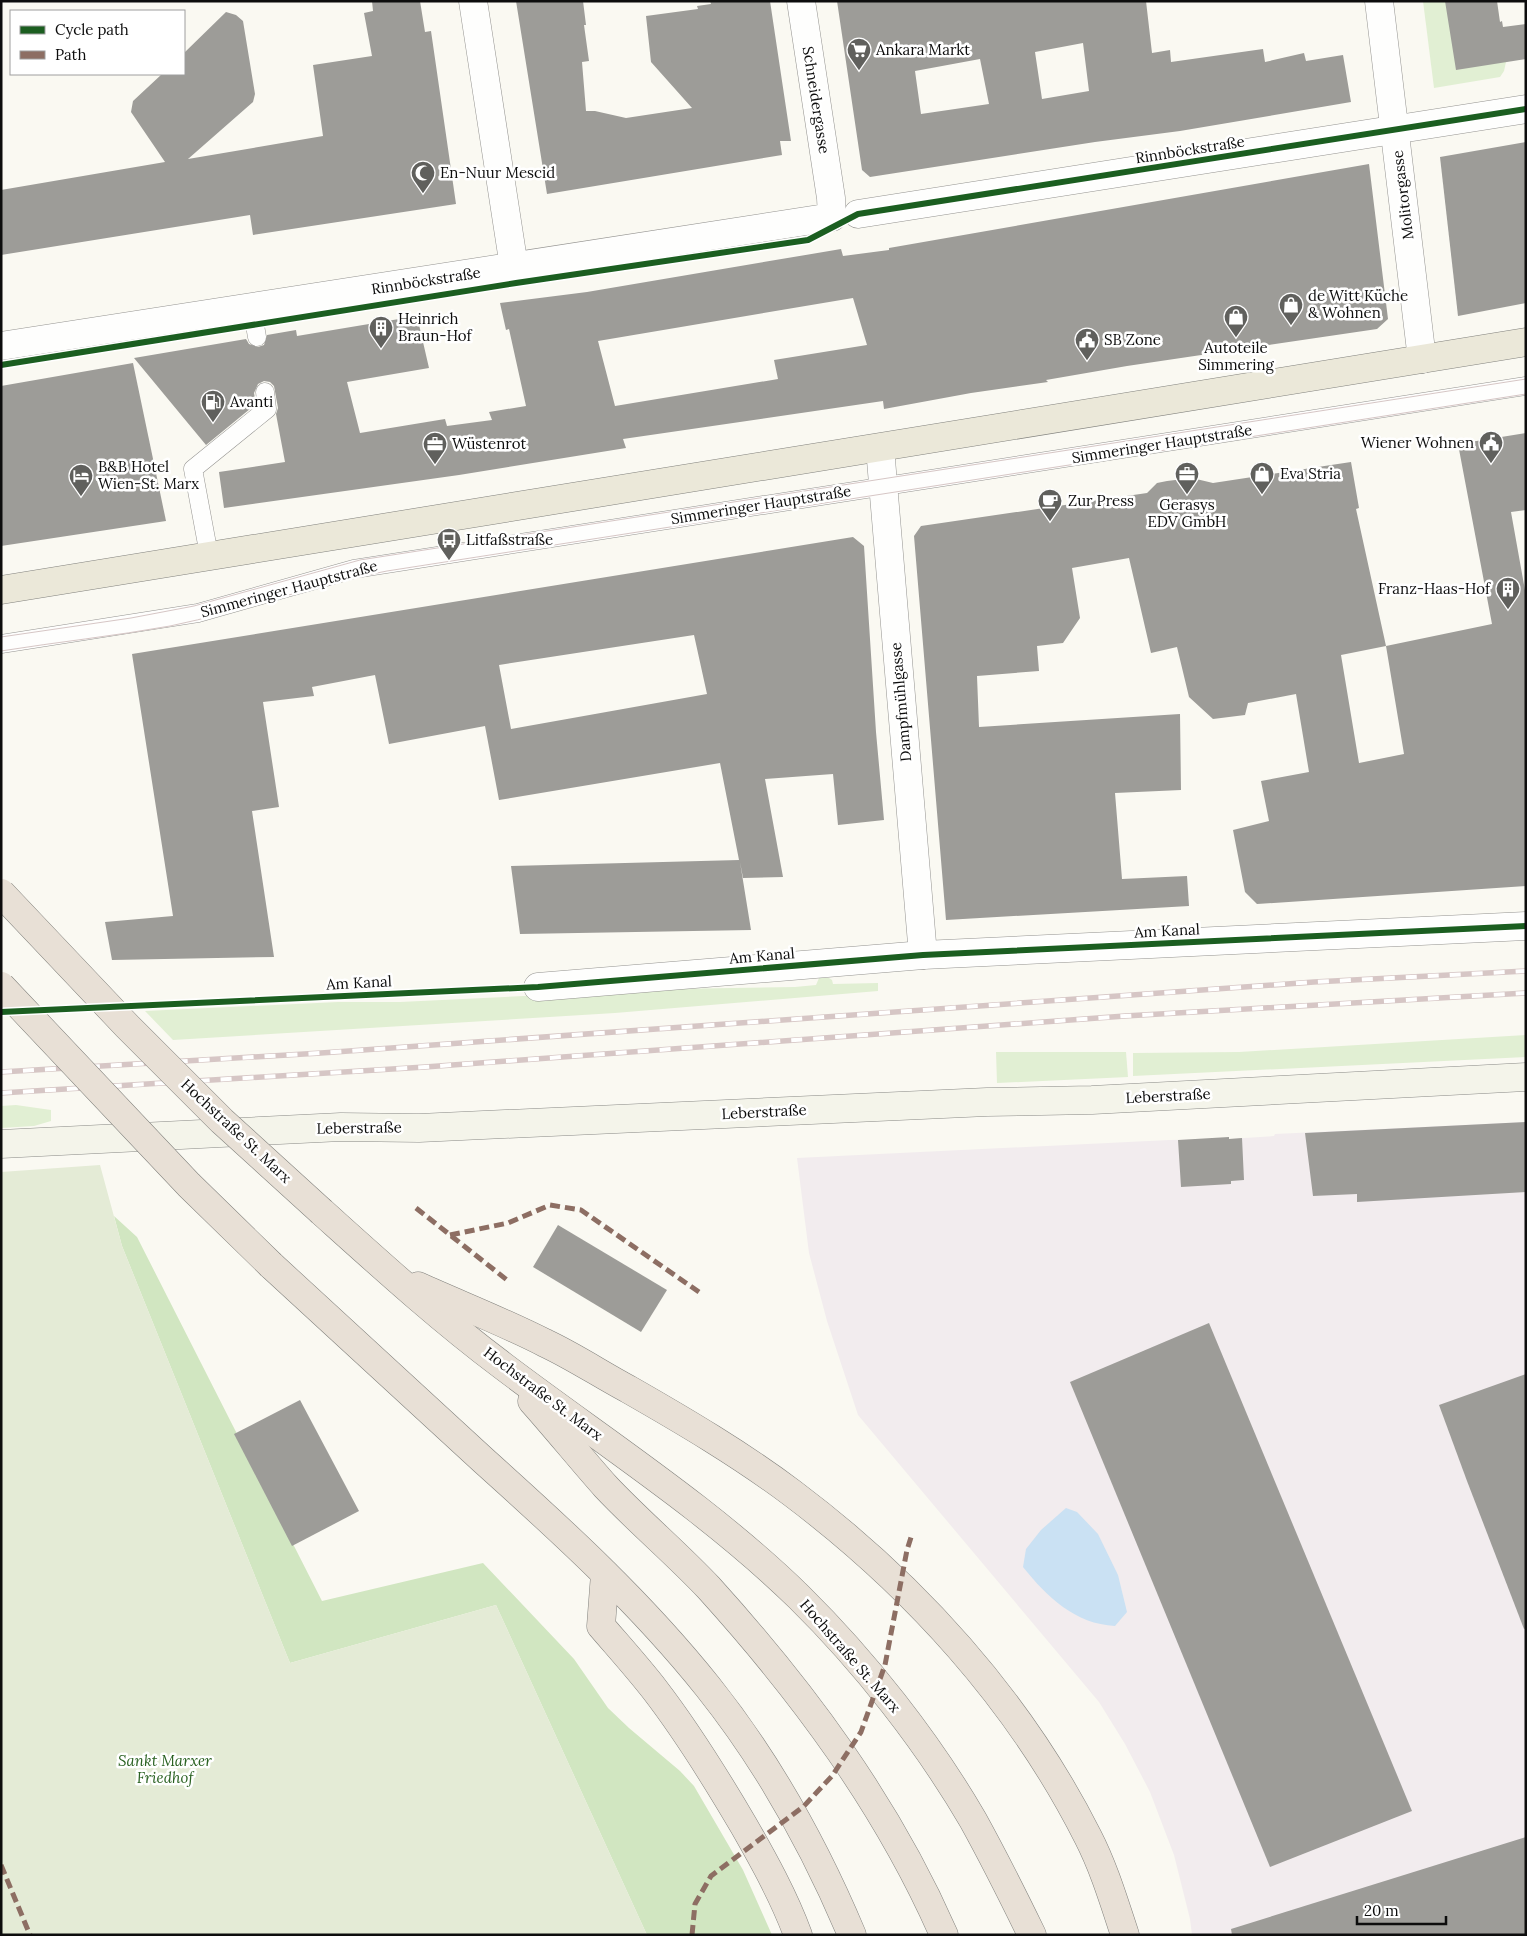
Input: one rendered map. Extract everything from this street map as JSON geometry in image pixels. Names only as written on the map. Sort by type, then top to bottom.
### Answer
[{"type":"highway","name":"Hochstraße St. Marx","points":[[1,893],[127,1026],[222,1121],[389,1273],[440,1317],[502,1365],[686,1500],[739,1542],[806,1605],[861,1665],[934,1760],[972,1818],[1004,1877],[1032,1935]]},
{"type":"highway","points":[[1,986],[189,1185],[271,1265],[556,1526],[667,1638],[709,1688],[777,1788],[808,1841],[836,1896],[852,1935]]},
{"type":"highway","points":[[389,1273],[546,1343],[669,1412],[791,1492],[848,1537],[896,1581],[975,1666],[1018,1719],[1056,1779],[1089,1839],[1112,1896],[1124,1935]]},
{"type":"highway","points":[[502,1365],[607,1488],[708,1588],[810,1709],[836,1744],[880,1811],[919,1881],[944,1935]]},
{"type":"highway","points":[[605,1574],[602,1626],[655,1691],[716,1779],[760,1854],[790,1914],[798,1935]]},
{"type":"main road","points":[[1,590],[1526,342]]},
{"type":"street","points":[[473,1],[514,267]]},
{"type":"street","name":"Schneidergasse","points":[[801,1],[831,208]]},
{"type":"street","name":"Molitorgasse","points":[[1379,1],[1422,359]]},
{"type":"street","name":"Rinnböckstraße","points":[[858,214],[1526,109]]},
{"type":"street","name":"Rinnböckstraße","points":[[1,346],[514,267],[831,208]]},
{"type":"street","name":"Dampfmühlgasse","points":[[880,448],[923,955]]},
{"type":"street","name":"Am Kanal","points":[[538,987],[923,955],[1526,926]]},
{"type":"street","name":"Leberstraße","points":[[1,1144],[341,1127],[419,1128],[958,1103],[1092,1100],[1526,1077]]},
{"type":"lane","points":[[831,208],[858,214]]},
{"type":"lane","points":[[252,308],[257,337]]},
{"type":"lane","name":"Simmeringer Hauptstraße","points":[[1,644],[198,613],[354,569],[1526,386]]},
{"type":"lane","points":[[210,555],[193,469],[267,409],[265,392]]},
{"type":"shaded area","points":[[1526,1122],[1526,1935],[1192,1935],[1190,1919],[1174,1855],[1150,1792],[1125,1744],[1099,1702],[858,1415],[827,1321],[809,1253],[797,1158],[1169,1140],[1229,1139],[1274,1136],[1275,1134]]},
{"type":"green space","points":[[1423,1],[1445,1],[1506,62],[1500,77],[1434,88]]},
{"type":"green space","points":[[819,978],[829,978],[833,984],[878,983],[878,991],[615,1013],[173,1040],[145,1011],[338,1002],[400,1002],[669,989],[795,987],[816,985]]},
{"type":"green space","points":[[1526,1035],[1526,1057],[1133,1076],[1133,1053],[1239,1052]]},
{"type":"green space","points":[[996,1052],[1126,1052],[1128,1077],[997,1083]]},
{"type":"green space","points":[[16,1105],[51,1110],[51,1121],[34,1126],[1,1128],[1,1106]]},
{"type":"green space","name":"Sankt Marxer Friedhof","points":[[100,1165],[122,1246],[290,1663],[496,1605],[647,1935],[1,1935],[1,1172]]},
{"type":"green space","points":[[114,1216],[137,1237],[322,1601],[483,1563],[574,1659],[608,1708],[680,1771],[694,1786],[743,1870],[772,1935],[647,1935],[496,1605],[290,1663],[122,1246]]},
{"type":"water","points":[[1066,1508],[1077,1512],[1098,1534],[1118,1575],[1127,1612],[1115,1626],[1087,1620],[1063,1607],[1042,1589],[1023,1567],[1026,1549],[1041,1530]]},
{"type":"building","points":[[372,1],[420,1],[425,32],[431,31],[456,204],[253,235],[250,215],[1,255],[1,190],[165,162],[131,112],[133,101],[161,75],[185,75],[185,52],[226,12],[236,15],[243,21],[255,94],[253,102],[188,159],[323,136],[313,65],[372,56],[364,13],[373,11]]},
{"type":"building","points":[[516,1],[583,1],[589,61],[582,62],[586,111],[595,111],[626,118],[692,108],[651,62],[646,16],[698,9],[697,6],[711,4],[710,1],[770,1],[791,141],[780,141],[782,155],[547,194]]},
{"type":"building","points":[[837,1],[1146,1],[1152,53],[1170,50],[1171,62],[1263,49],[1265,62],[1304,53],[1306,61],[1343,55],[1351,102],[1180,131],[1095,142],[870,177],[862,170]],"holes":[[[1083,43],[1089,91],[1042,99],[1035,52]],[[980,59],[989,104],[921,114],[915,71]]]},
{"type":"building","points":[[1445,1],[1497,1],[1500,22],[1502,21],[1503,27],[1526,24],[1526,59],[1456,70]]},
{"type":"building","points":[[1526,142],[1526,303],[1458,316],[1440,157]]},
{"type":"building","points":[[1369,164],[1388,319],[1377,329],[1127,366],[1046,380],[1048,382],[971,393],[884,409],[883,401],[623,439],[626,448],[459,475],[224,508],[219,472],[285,462],[276,414],[278,408],[274,386],[270,382],[264,381],[258,384],[254,393],[256,404],[206,445],[134,358],[246,339],[249,344],[258,347],[264,345],[267,335],[296,330],[297,336],[417,316],[429,368],[347,382],[360,433],[445,419],[447,426],[492,420],[489,412],[526,406],[509,329],[506,330],[500,303],[587,292],[841,249],[843,256],[889,250],[889,248]],"holes":[[[853,298],[867,345],[774,360],[778,379],[615,406],[598,341]]]},
{"type":"building","points":[[133,363],[166,521],[1,546],[1,386]]},
{"type":"building","points":[[1526,433],[1526,510],[1511,512],[1526,596],[1526,886],[1257,904],[1245,892],[1233,830],[1269,821],[1261,781],[1309,772],[1296,694],[1248,703],[1245,715],[1213,719],[1189,697],[1177,647],[1151,653],[1129,558],[1072,568],[1080,618],[1063,643],[1037,646],[1039,671],[977,676],[979,727],[1180,714],[1181,790],[1115,793],[1122,879],[1187,876],[1189,906],[946,920],[914,536],[921,526],[1147,493],[1157,483],[1167,481],[1192,478],[1213,483],[1351,462],[1359,508],[1356,509],[1386,646],[1492,624],[1458,444]],"holes":[[[1386,646],[1404,754],[1359,763],[1341,655]]]},
{"type":"building","points":[[853,537],[864,546],[876,732],[884,820],[838,825],[833,774],[765,779],[783,877],[743,878],[740,862],[751,930],[520,934],[511,866],[739,860],[720,763],[499,800],[485,726],[389,744],[375,675],[312,687],[314,696],[263,702],[279,807],[252,811],[274,957],[112,960],[105,922],[173,916],[132,654]],"holes":[[[694,635],[707,694],[511,729],[499,665]]]},
{"type":"building","points":[[1526,1122],[1526,1192],[1357,1202],[1357,1194],[1313,1196],[1305,1133]]},
{"type":"building","points":[[1229,1137],[1229,1139],[1242,1138],[1244,1180],[1231,1181],[1231,1184],[1181,1187],[1178,1140]]},
{"type":"building","points":[[558,1225],[667,1290],[641,1332],[533,1267]]},
{"type":"building","points":[[1209,1323],[1412,1811],[1270,1867],[1070,1382]]},
{"type":"building","points":[[1526,1374],[1526,1628],[1524,1629],[1439,1405]]},
{"type":"building","points":[[300,1400],[359,1511],[292,1546],[234,1434]]},
{"type":"building","points":[[1526,1837],[1526,1935],[1232,1935],[1231,1929]]},
{"type":"tram line","points":[[1,637],[131,618],[194,606],[360,560],[1526,379]]},
{"type":"tram line","points":[[1,651],[170,626],[360,576],[387,571],[1526,394]]},
{"type":"railway","points":[[1,1072],[321,1053],[1314,982],[1526,971]]},
{"type":"railway","points":[[1,1093],[425,1067],[1125,1016],[1526,993]]},
{"type":"marked path","points":[[450,1235],[508,1223],[550,1205],[581,1210],[699,1292]]},
{"type":"marked path","points":[[416,1208],[507,1280]]},
{"type":"marked path","points":[[692,1935],[695,1904],[711,1876],[804,1806],[832,1776],[861,1732],[885,1665],[907,1550],[912,1534]]},
{"type":"marked path","points":[[1,1865],[30,1935]]},
{"type":"cycle path","points":[[1,365],[516,283],[808,240],[858,214],[1526,109]]},
{"type":"cycle path","points":[[1,1012],[538,987],[923,955],[1526,926]]},
{"type":"place","name":"Ankara Markt","points":[[859,71]]},
{"type":"place","name":"En-Nuur Mescid","points":[[423,194]]},
{"type":"place","name":"de Witt Küche & Wohnen","points":[[1291,326]]},
{"type":"place","name":"Autoteile Simmering","points":[[1236,338]]},
{"type":"place","name":"Heinrich Braun-Hof","points":[[381,349]]},
{"type":"place","name":"SB Zone","points":[[1087,361]]},
{"type":"place","name":"Avanti","points":[[213,423]]},
{"type":"place","name":"Wiener Wohnen","points":[[1491,464]]},
{"type":"place","name":"Wüstenrot","points":[[435,465]]},
{"type":"place","name":"Gerasys EDV GmbH","points":[[1187,495]]},
{"type":"place","name":"Eva Stria","points":[[1262,495]]},
{"type":"place","name":"B&B Hotel Wien-St. Marx","points":[[81,497]]},
{"type":"place","name":"Zur Press","points":[[1050,522]]},
{"type":"place","name":"Litfaßstraße","points":[[449,561]]},
{"type":"place","name":"Franz-Haas-Hof","points":[[1508,610]]}]
